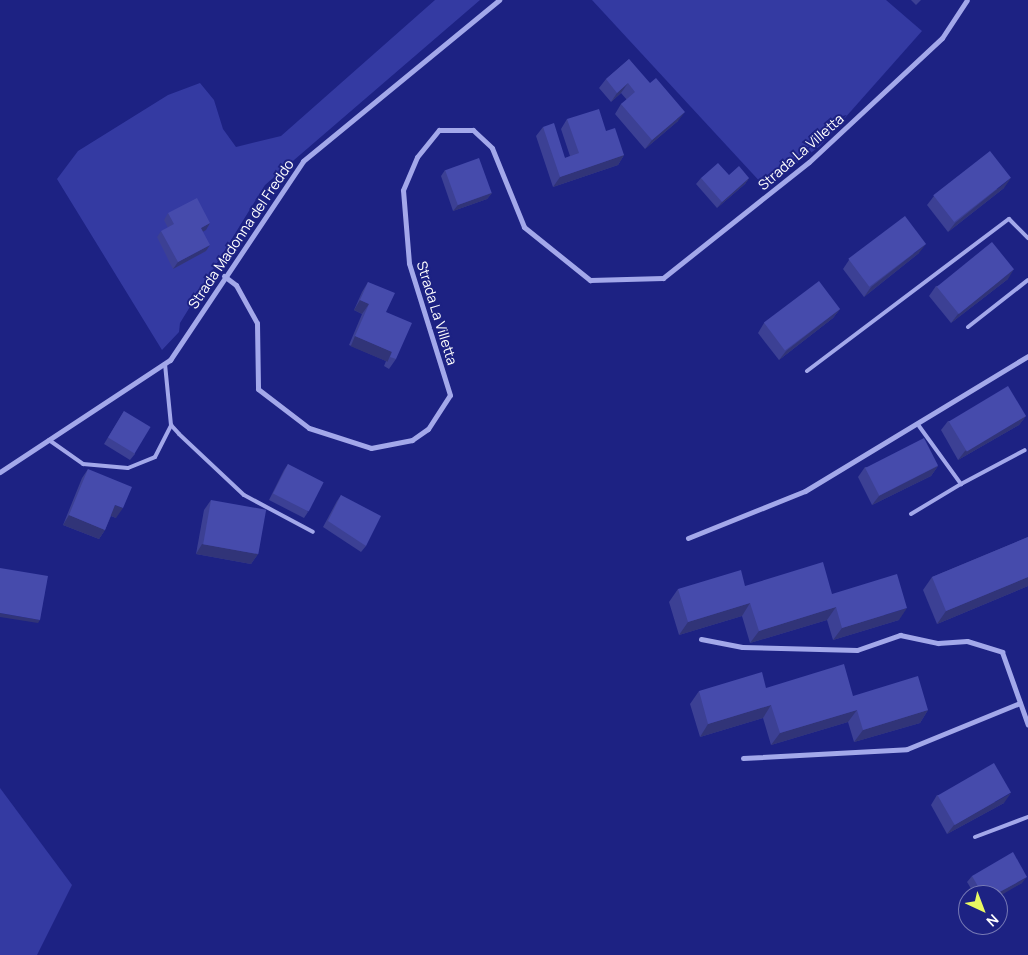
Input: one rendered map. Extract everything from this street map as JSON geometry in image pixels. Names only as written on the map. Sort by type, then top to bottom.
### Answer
[{"type":"street","name":"Strada Madonna del Freddo","points":[[0,472],[165,364],[303,161],[499,0]]},
{"type":"street","name":"Strada La Villetta","points":[[224,276],[236,285],[257,323],[258,389],[309,428],[370,448],[412,440],[428,429],[450,395],[409,263],[403,190],[417,158],[439,130],[473,130],[492,148],[524,227],[590,280],[663,278],[809,162],[942,38],[967,0]]},
{"type":"street","points":[[688,538],[805,491],[919,426],[1028,356]]},
{"type":"street","points":[[701,639],[742,646],[857,650],[900,635],[938,643],[967,641],[1002,652],[1028,725]]},
{"type":"street","points":[[743,758],[907,749],[1020,703]]},
{"type":"lane","points":[[807,371],[1009,219],[1028,238]]},
{"type":"lane","points":[[968,327],[1028,280]]},
{"type":"lane","points":[[49,440],[82,464],[128,468],[156,458],[171,425],[165,364]]},
{"type":"lane","points":[[171,425],[244,496],[313,532]]},
{"type":"lane","points":[[919,426],[961,484]]},
{"type":"lane","points":[[911,514],[961,484],[1025,450]]},
{"type":"lane","points":[[975,837],[1028,817]]},
{"type":"shaded area","points":[[435,0],[480,0],[265,185],[180,323],[179,332],[162,350],[57,179],[78,151],[168,95],[200,83],[214,100],[223,129],[236,147],[281,136]]},
{"type":"shaded area","points":[[592,0],[886,0],[922,31],[820,146],[765,187]]},
{"type":"shaded area","points":[[0,788],[72,885],[37,955],[0,955]]},
{"type":"building","points":[[629,59],[650,83],[656,78],[685,112],[652,140],[621,104],[635,92],[628,83],[617,93],[606,79]]},
{"type":"building","points":[[599,109],[606,131],[615,128],[624,155],[560,177],[543,127],[554,123],[565,158],[579,153],[567,119]]},
{"type":"building","points":[[990,151],[1011,178],[954,222],[933,195]]},
{"type":"building","points":[[479,158],[492,193],[458,205],[445,170]]},
{"type":"building","points":[[718,163],[729,175],[739,166],[749,178],[722,202],[701,178]]},
{"type":"building","points":[[197,198],[210,223],[201,228],[210,245],[178,262],[161,231],[174,224],[168,213]]},
{"type":"building","points":[[905,216],[926,244],[869,287],[848,259]]},
{"type":"building","points":[[992,242],[1014,269],[959,314],[937,287]]},
{"type":"building","points":[[819,281],[840,309],[785,350],[764,323]]},
{"type":"building","points":[[368,282],[395,293],[386,312],[412,323],[396,359],[390,357],[392,352],[355,336],[369,304],[360,300]]},
{"type":"building","points":[[1008,386],[1026,416],[967,452],[949,422]]},
{"type":"building","points":[[124,411],[151,427],[135,454],[108,438]]},
{"type":"building","points":[[924,438],[938,466],[879,496],[865,468]]},
{"type":"building","points":[[288,464],[324,482],[309,512],[273,493]]},
{"type":"building","points":[[88,469],[132,487],[123,508],[115,505],[105,530],[69,515]]},
{"type":"building","points":[[341,495],[381,516],[366,546],[328,521]]},
{"type":"building","points":[[211,500],[266,510],[258,554],[203,544]]},
{"type":"building","points":[[1028,537],[1028,577],[946,611],[932,577]]},
{"type":"building","points":[[823,562],[832,594],[897,574],[907,608],[842,628],[836,607],[759,631],[750,603],[688,622],[678,589],[741,570],[745,586]]},
{"type":"building","points":[[0,568],[48,576],[40,620],[0,613]]},
{"type":"building","points":[[844,664],[853,696],[918,676],[928,710],[863,730],[857,710],[780,733],[771,705],[708,724],[699,691],[762,672],[766,688]]},
{"type":"building","points":[[994,763],[1011,792],[955,825],[938,796]]},
{"type":"building","points":[[1013,852],[1027,877],[1008,887],[1008,885],[977,885],[972,876]]}]
